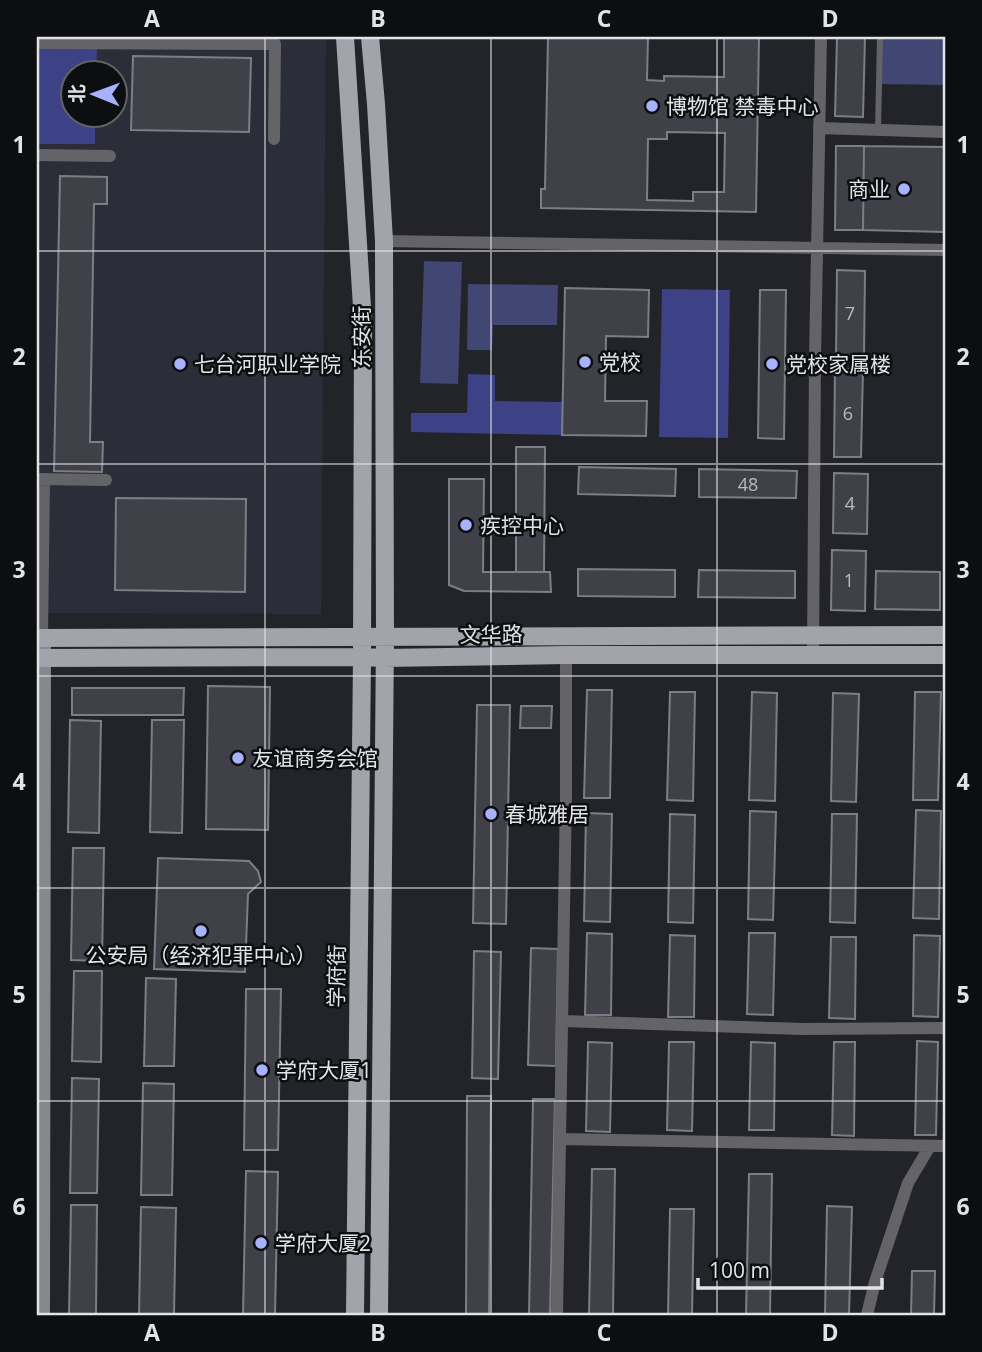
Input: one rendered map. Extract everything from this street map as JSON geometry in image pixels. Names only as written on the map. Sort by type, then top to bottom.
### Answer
[{"type":"main road","name":"东安街","points":[[345,37],[363,323],[361,637]]},
{"type":"main road","name":"东安街","points":[[370,37],[384,241],[385,638]]},
{"type":"main road","name":"文华路","points":[[40,638],[945,635]]},
{"type":"main road","name":"学府街","points":[[355,1315],[361,637]]},
{"type":"main road","points":[[379,1315],[385,638]]},
{"type":"main road","name":"文华路","points":[[39,658],[945,655]]},
{"type":"street","points":[[813,656],[821,37]]},
{"type":"street","points":[[37,43],[275,44],[274,139]]},
{"type":"street","points":[[819,128],[945,132]]},
{"type":"street","points":[[37,155],[110,156]]},
{"type":"street","points":[[384,241],[945,250]]},
{"type":"street","points":[[41,1315],[40,479],[106,480]]},
{"type":"street","points":[[557,1315],[566,655]]},
{"type":"street","points":[[562,1021],[803,1029],[945,1028]]},
{"type":"street","points":[[560,1139],[945,1146]]},
{"type":"street","points":[[867,1315],[875,1282],[908,1183],[930,1146]]},
{"type":"lane","points":[[878,130],[880,37]]},
{"type":"shaded area","name":"七台河职业学院","points":[[37,37],[326,37],[321,614],[37,613]]},
{"type":"shaded area","points":[[880,37],[945,37],[945,85],[879,84]]},
{"type":"shaded area","points":[[37,49],[97,49],[97,60],[60,60],[60,130],[95,130],[95,144],[37,144]]},
{"type":"shaded area","points":[[424,261],[462,262],[458,384],[420,383]]},
{"type":"shaded area","points":[[468,284],[558,285],[557,325],[493,325],[492,350],[467,350]]},
{"type":"shaded area","points":[[662,289],[730,290],[728,438],[659,437]]},
{"type":"shaded area","points":[[468,374],[495,375],[495,401],[563,402],[562,435],[411,432],[411,413],[467,413]]},
{"type":"building","name":"博物馆 禁毒中心","points":[[548,37],[648,37],[647,80],[664,81],[664,76],[724,77],[724,37],[759,37],[756,212],[541,208],[541,189],[545,189]],"holes":[[[667,132],[725,133],[724,192],[693,192],[693,201],[647,200],[648,139],[667,139]]]},
{"type":"building","points":[[837,37],[865,37],[863,117],[835,116]]},
{"type":"building","points":[[133,56],[251,58],[249,132],[131,130]]},
{"type":"building","points":[[836,146],[864,146],[863,230],[835,230]]},
{"type":"building","name":"商业","points":[[864,146],[945,147],[945,232],[863,230]]},
{"type":"building","points":[[60,176],[107,177],[107,204],[94,204],[90,442],[103,442],[102,472],[54,471]]},
{"type":"building","points":[[837,270],[865,271],[864,355],[836,355]]},
{"type":"building","name":"党校","points":[[565,288],[649,290],[648,337],[606,336],[605,401],[647,401],[646,436],[562,435]]},
{"type":"building","name":"党校家属楼","points":[[760,290],[786,290],[784,439],[758,438]]},
{"type":"building","points":[[835,369],[863,369],[861,457],[834,457]]},
{"type":"building","points":[[516,447],[545,447],[544,572],[516,572]]},
{"type":"building","points":[[579,467],[676,469],[675,496],[578,494]]},
{"type":"building","points":[[699,469],[797,471],[796,498],[699,497]]},
{"type":"building","points":[[834,473],[868,474],[867,534],[833,533]]},
{"type":"building","name":"疾控中心","points":[[449,479],[484,479],[483,572],[550,572],[551,592],[464,591],[449,585]]},
{"type":"building","points":[[116,498],[246,499],[245,592],[115,590]]},
{"type":"building","points":[[832,550],[866,551],[865,611],[831,610]]},
{"type":"building","points":[[578,569],[675,570],[675,597],[578,596]]},
{"type":"building","points":[[699,570],[795,571],[795,598],[698,597]]},
{"type":"building","points":[[876,571],[940,572],[940,610],[875,609]]},
{"type":"building","name":"友谊商务会馆","points":[[208,686],[270,687],[268,830],[206,829]]},
{"type":"building","points":[[72,688],[184,688],[183,715],[72,715]]},
{"type":"building","points":[[587,690],[612,690],[610,798],[584,798]]},
{"type":"building","points":[[670,692],[695,692],[693,801],[667,800]]},
{"type":"building","points":[[752,692],[777,693],[775,801],[749,800]]},
{"type":"building","points":[[915,692],[941,692],[938,800],[913,800]]},
{"type":"building","points":[[833,693],[859,694],[856,802],[831,801]]},
{"type":"building","name":"春城雅居","points":[[477,705],[510,705],[506,924],[473,923]]},
{"type":"building","points":[[521,706],[552,706],[551,728],[520,728]]},
{"type":"building","points":[[70,720],[101,721],[99,833],[68,832]]},
{"type":"building","points":[[152,720],[184,720],[182,833],[150,832]]},
{"type":"building","points":[[916,810],[941,811],[939,919],[913,918]]},
{"type":"building","points":[[750,811],[776,812],[773,920],[748,919]]},
{"type":"building","points":[[586,813],[612,814],[610,922],[584,921]]},
{"type":"building","points":[[670,814],[695,815],[693,923],[668,922]]},
{"type":"building","points":[[832,814],[857,814],[855,923],[830,922]]},
{"type":"building","points":[[73,848],[104,848],[102,961],[71,960]]},
{"type":"building","name":"公安局（经济犯罪中心）","points":[[158,858],[249,861],[258,871],[261,882],[248,894],[245,972],[154,969]]},
{"type":"building","points":[[587,933],[612,934],[611,1015],[585,1015]]},
{"type":"building","points":[[749,933],[775,933],[773,1015],[747,1014]]},
{"type":"building","points":[[670,935],[695,936],[694,1017],[668,1017]]},
{"type":"building","points":[[914,935],[940,936],[938,1017],[913,1016]]},
{"type":"building","points":[[831,937],[856,937],[855,1019],[829,1018]]},
{"type":"building","points":[[531,948],[558,949],[556,1066],[528,1065]]},
{"type":"building","points":[[474,951],[501,952],[498,1079],[472,1078]]},
{"type":"building","points":[[74,971],[102,971],[101,1062],[72,1061]]},
{"type":"building","points":[[146,978],[176,979],[174,1066],[144,1066]]},
{"type":"building","name":"学府大厦1","points":[[246,989],[281,989],[278,1150],[244,1150]]},
{"type":"building","points":[[917,1041],[938,1042],[936,1135],[915,1135]]},
{"type":"building","points":[[588,1042],[612,1043],[610,1132],[586,1131]]},
{"type":"building","points":[[669,1042],[694,1042],[692,1131],[667,1130]]},
{"type":"building","points":[[751,1042],[775,1043],[774,1130],[749,1130]]},
{"type":"building","points":[[834,1042],[855,1042],[854,1136],[832,1135]]},
{"type":"building","points":[[72,1078],[99,1079],[97,1193],[70,1193]]},
{"type":"building","points":[[143,1083],[174,1084],[172,1195],[141,1195]]},
{"type":"building","points":[[467,1096],[491,1096],[489,1315],[466,1315]]},
{"type":"building","points":[[533,1099],[555,1099],[550,1315],[529,1315]]},
{"type":"building","points":[[592,1169],[615,1169],[613,1315],[589,1315]]},
{"type":"building","name":"学府大厦2","points":[[246,1171],[278,1172],[275,1315],[243,1315]]},
{"type":"building","points":[[749,1174],[772,1174],[770,1315],[746,1315]]},
{"type":"building","points":[[71,1205],[97,1205],[96,1315],[69,1315]]},
{"type":"building","points":[[827,1206],[852,1207],[849,1315],[825,1315]]},
{"type":"building","points":[[141,1207],[176,1208],[174,1315],[139,1315]]},
{"type":"building","points":[[670,1209],[694,1209],[692,1315],[668,1315]]},
{"type":"building","points":[[912,1271],[935,1271],[934,1315],[911,1315]]},
{"type":"place","name":"博物馆 禁毒中心","points":[[652,106]]},
{"type":"place","name":"商业","points":[[904,189]]},
{"type":"place","name":"党校","points":[[585,362]]},
{"type":"place","name":"七台河职业学院","points":[[180,364]]},
{"type":"place","name":"党校家属楼","points":[[772,364]]},
{"type":"place","name":"疾控中心","points":[[466,525]]},
{"type":"place","name":"友谊商务会馆","points":[[238,758]]},
{"type":"place","name":"春城雅居","points":[[491,814]]},
{"type":"place","name":"公安局（经济犯罪中心）","points":[[201,931]]},
{"type":"place","name":"学府大厦1","points":[[262,1070]]},
{"type":"place","name":"学府大厦2","points":[[261,1243]]}]
